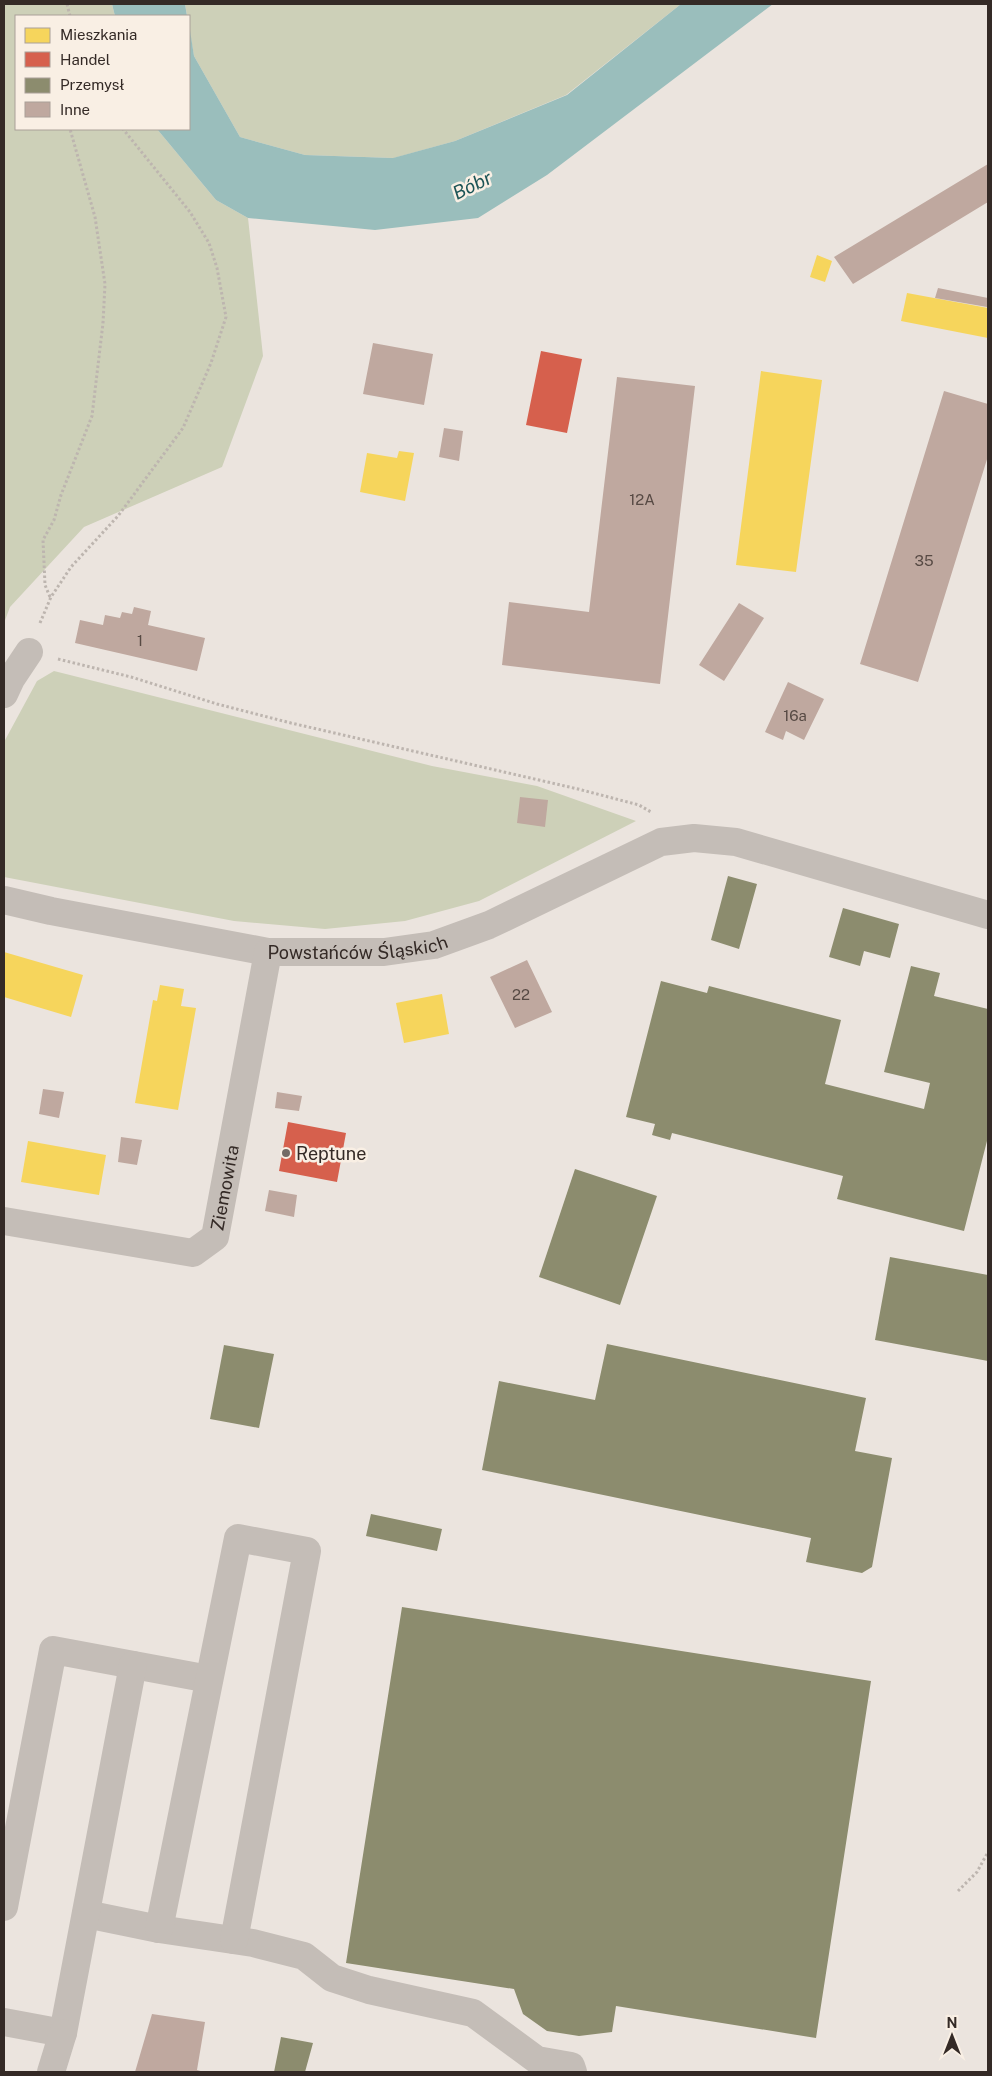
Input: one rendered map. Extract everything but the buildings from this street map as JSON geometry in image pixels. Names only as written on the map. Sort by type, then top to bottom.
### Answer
[{"type":"street","points":[[4,694],[29,652]]},
{"type":"street","name":"Powstańców Śląskich","points":[[4,900],[51,911],[268,952],[384,952],[434,945],[489,925],[661,842],[694,838],[736,842],[988,915]]},
{"type":"street","name":"Ziemowita","points":[[4,1221],[193,1253],[215,1238],[268,952]]},
{"type":"street","points":[[159,1929],[238,1538],[307,1551],[234,1940]]},
{"type":"street","points":[[4,1907],[53,1650],[209,1680]]},
{"type":"street","points":[[51,2072],[63,2034],[133,1665]]},
{"type":"street","points":[[86,1914],[159,1929],[253,1943],[304,1956],[332,1978],[369,1990],[474,2013],[537,2060],[571,2066],[573,2072]]},
{"type":"street","points":[[4,2022],[63,2034]]},
{"type":"path","points":[[51,597],[44,585],[43,540],[54,520],[61,495],[92,416],[103,323],[105,284],[95,217],[70,130]]},
{"type":"path","points":[[124,130],[190,212],[209,244],[217,268],[226,317],[211,363],[183,428],[118,516],[72,567],[51,597],[29,652],[131,677],[217,704],[292,723],[613,798],[639,805],[654,814]]},
{"type":"path","points":[[958,1891],[977,1872],[988,1852]]},
{"type":"green space","points":[[4,4],[112,4],[115,15],[15,15],[15,130],[158,130],[216,200],[248,218],[263,356],[222,467],[84,527],[10,607],[4,623]]},
{"type":"green space","points":[[185,4],[681,4],[566,95],[455,141],[394,158],[305,155],[240,137],[194,56],[190,33],[190,15],[187,15]]},
{"type":"green space","points":[[54,671],[432,766],[537,786],[636,821],[479,901],[405,921],[325,929],[234,921],[4,877],[4,742],[37,681]]},
{"type":"water","points":[[112,4],[185,4],[187,15],[115,15]]},
{"type":"water","name":"Bóbr","points":[[681,4],[773,4],[547,175],[478,218],[375,230],[248,218],[216,200],[158,130],[190,130],[190,30],[194,56],[240,137],[305,155],[393,158],[455,141],[567,95]]},
{"type":"place","name":"Reptune","points":[[286,1153]]}]
